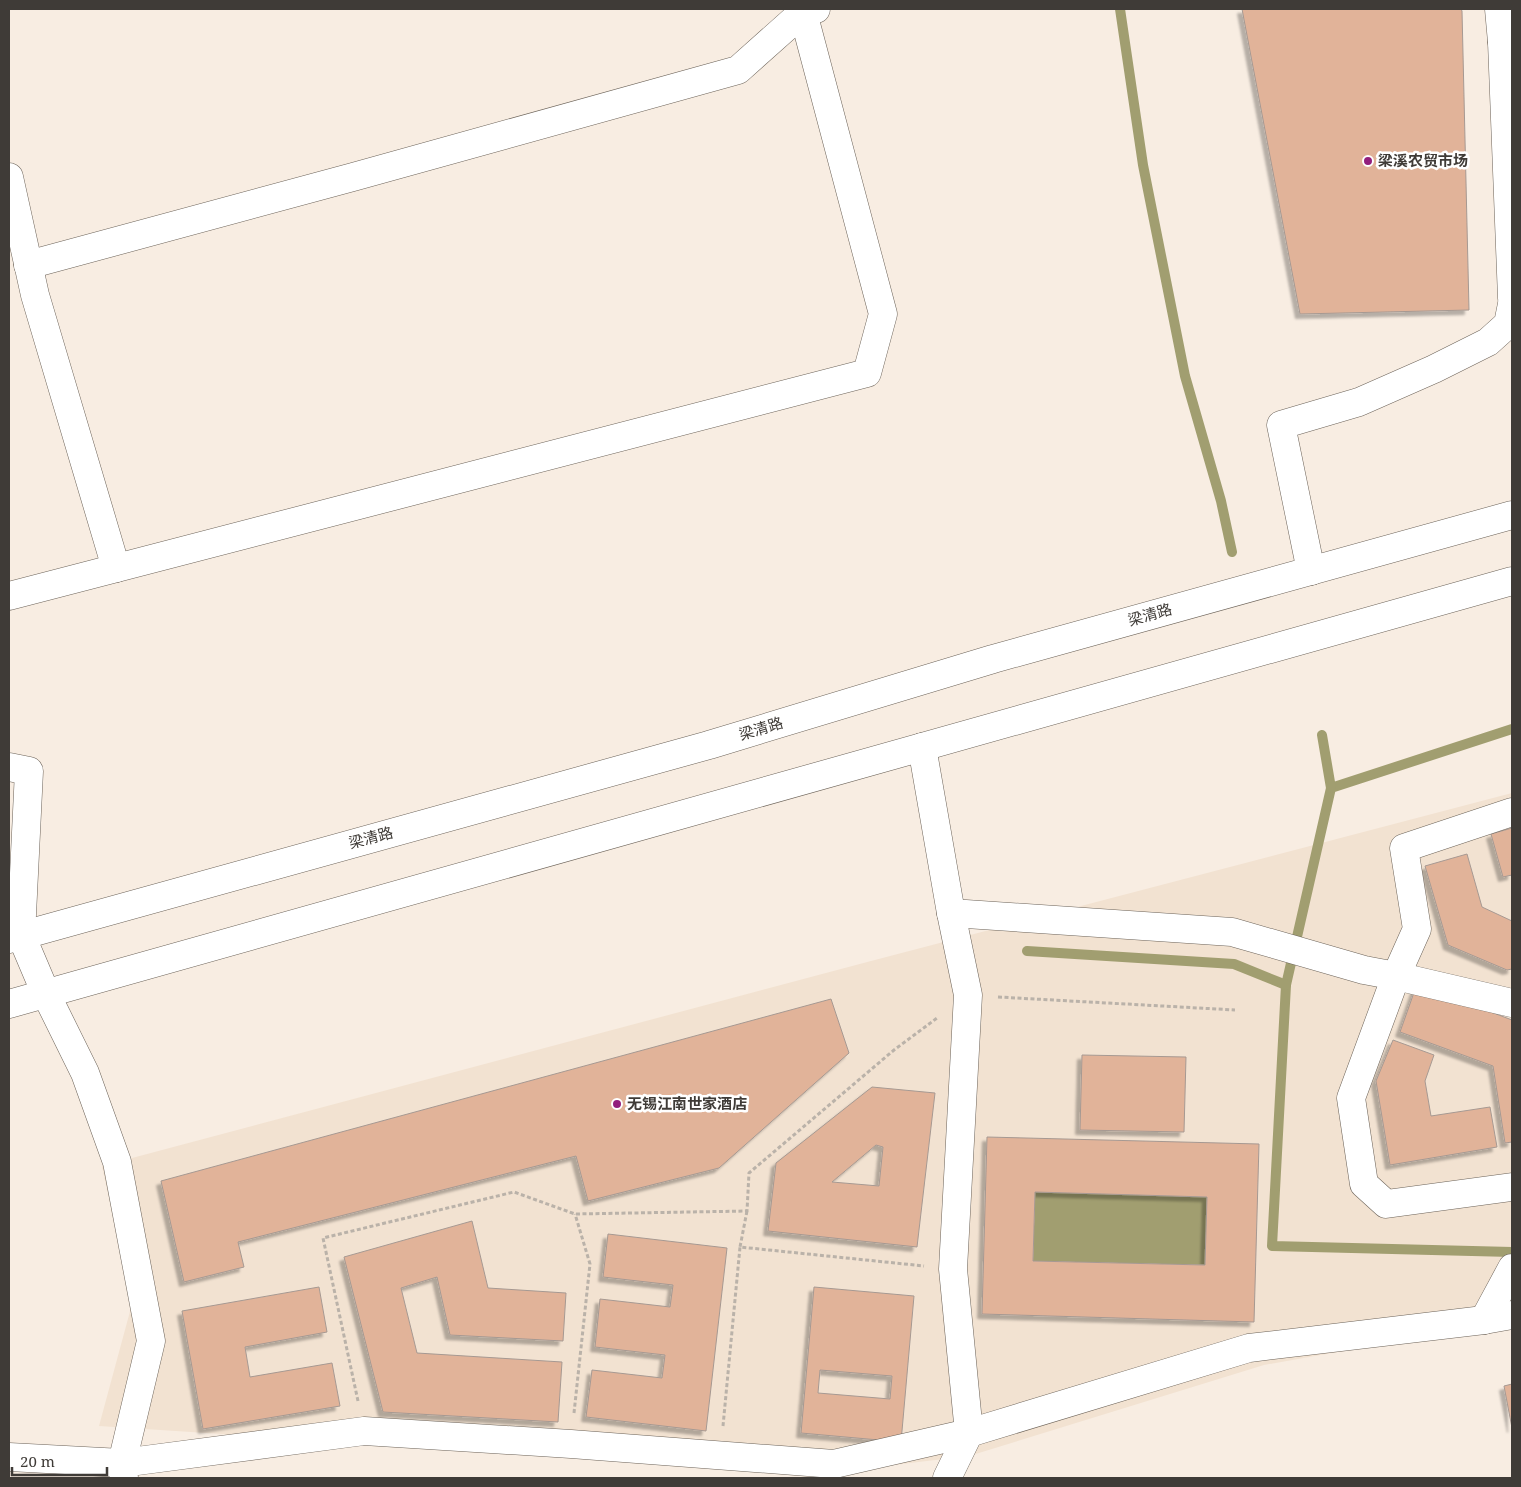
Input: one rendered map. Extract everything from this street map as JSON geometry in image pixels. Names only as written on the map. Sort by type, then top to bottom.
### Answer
[{"type":"main road","points":[[1499,9],[1507,42],[1512,298]]},
{"type":"main road","points":[[9,596],[867,373],[883,314],[807,10],[738,70],[353,178],[28,264]]},
{"type":"main road","points":[[9,176],[35,296],[116,568]]},
{"type":"main road","points":[[1310,571],[1281,425],[1360,402],[1434,369],[1488,342],[1508,324],[1512,304]]},
{"type":"main road","name":"梁清路","points":[[13,930],[699,748],[993,659],[1512,515]]},
{"type":"main road","points":[[9,1004],[1512,581]]},
{"type":"main road","points":[[922,747],[951,913],[968,995],[953,1269],[969,1433],[947,1478]]},
{"type":"main road","points":[[9,767],[29,771],[13,930],[85,1073],[117,1162],[151,1341],[123,1471]]},
{"type":"main road","points":[[1512,812],[1404,848],[1417,929],[1396,976],[1352,1098],[1364,1184],[1386,1204],[1512,1188]]},
{"type":"main road","points":[[951,913],[1232,932],[1364,970],[1512,1003]]},
{"type":"main road","points":[[9,1457],[123,1471],[364,1431],[571,1444],[834,1464],[969,1433],[1249,1348],[1484,1320],[1504,1306],[1512,1268]]},
{"type":"path","points":[[720,1455],[740,1247],[747,1211],[749,1173],[894,1050],[968,995],[1235,1010]]},
{"type":"path","points":[[364,1431],[323,1238],[514,1192],[575,1214],[747,1211]]},
{"type":"path","points":[[571,1444],[590,1264],[575,1214]]},
{"type":"path","points":[[740,1247],[953,1269]]},
{"type":"shaded area","points":[[1512,793],[1512,1321],[1264,1365],[969,1456],[826,1473],[99,1426],[132,1304],[102,1166],[871,961]]},
{"type":"shaded area","points":[[1035,1192],[1207,1197],[1205,1265],[1033,1261]]},
{"type":"building","name":"梁溪农贸市场","points":[[1242,9],[1461,9],[1469,310],[1300,314]]},
{"type":"building","points":[[1512,828],[1512,875],[1503,877],[1491,834]]},
{"type":"building","points":[[1467,854],[1482,907],[1512,921],[1512,969],[1507,970],[1448,945],[1425,866]]},
{"type":"building","points":[[1417,984],[1512,1020],[1512,1142],[1505,1143],[1493,1066],[1400,1032]]},
{"type":"building","name":"无锡江南世家酒店","points":[[831,999],[849,1053],[719,1168],[588,1201],[576,1156],[238,1242],[244,1267],[184,1282],[161,1181]]},
{"type":"building","points":[[1393,1040],[1434,1055],[1425,1081],[1431,1116],[1490,1107],[1497,1147],[1390,1165],[1376,1081]]},
{"type":"building","points":[[1082,1055],[1186,1057],[1184,1132],[1080,1130]]},
{"type":"building","points":[[872,1087],[935,1093],[917,1247],[768,1231],[776,1163]],"holes":[[[876,1145],[883,1147],[879,1186],[832,1182]]]},
{"type":"building","points":[[987,1137],[1259,1144],[1254,1322],[982,1314]],"holes":[[[1035,1192],[1207,1197],[1205,1265],[1033,1261]]]},
{"type":"building","points":[[472,1221],[488,1288],[566,1293],[563,1341],[450,1335],[437,1277],[401,1288],[417,1353],[562,1362],[558,1422],[383,1412],[344,1257]]},
{"type":"building","points":[[608,1234],[727,1248],[706,1431],[586,1417],[592,1370],[662,1378],[665,1355],[595,1347],[600,1299],[670,1307],[673,1285],[603,1277]]},
{"type":"building","points":[[319,1287],[327,1332],[245,1347],[250,1377],[332,1363],[340,1406],[203,1429],[182,1311]]},
{"type":"building","points":[[814,1287],[914,1296],[901,1442],[801,1433]],"holes":[[[820,1370],[892,1376],[890,1399],[818,1393]]]},
{"type":"building","points":[[1512,1384],[1512,1428],[1504,1386]]},
{"type":"waterway","points":[[1120,9],[1143,165],[1185,376],[1221,501],[1232,552]]},
{"type":"waterway","points":[[1512,729],[1331,788],[1286,985],[1272,1246],[1512,1252]]},
{"type":"waterway","points":[[1322,735],[1331,788]]},
{"type":"waterway","points":[[1027,951],[1234,964],[1286,985]]},
{"type":"place","name":"梁溪农贸市场","points":[[1368,161]]},
{"type":"place","name":"无锡江南世家酒店","points":[[617,1104]]}]
